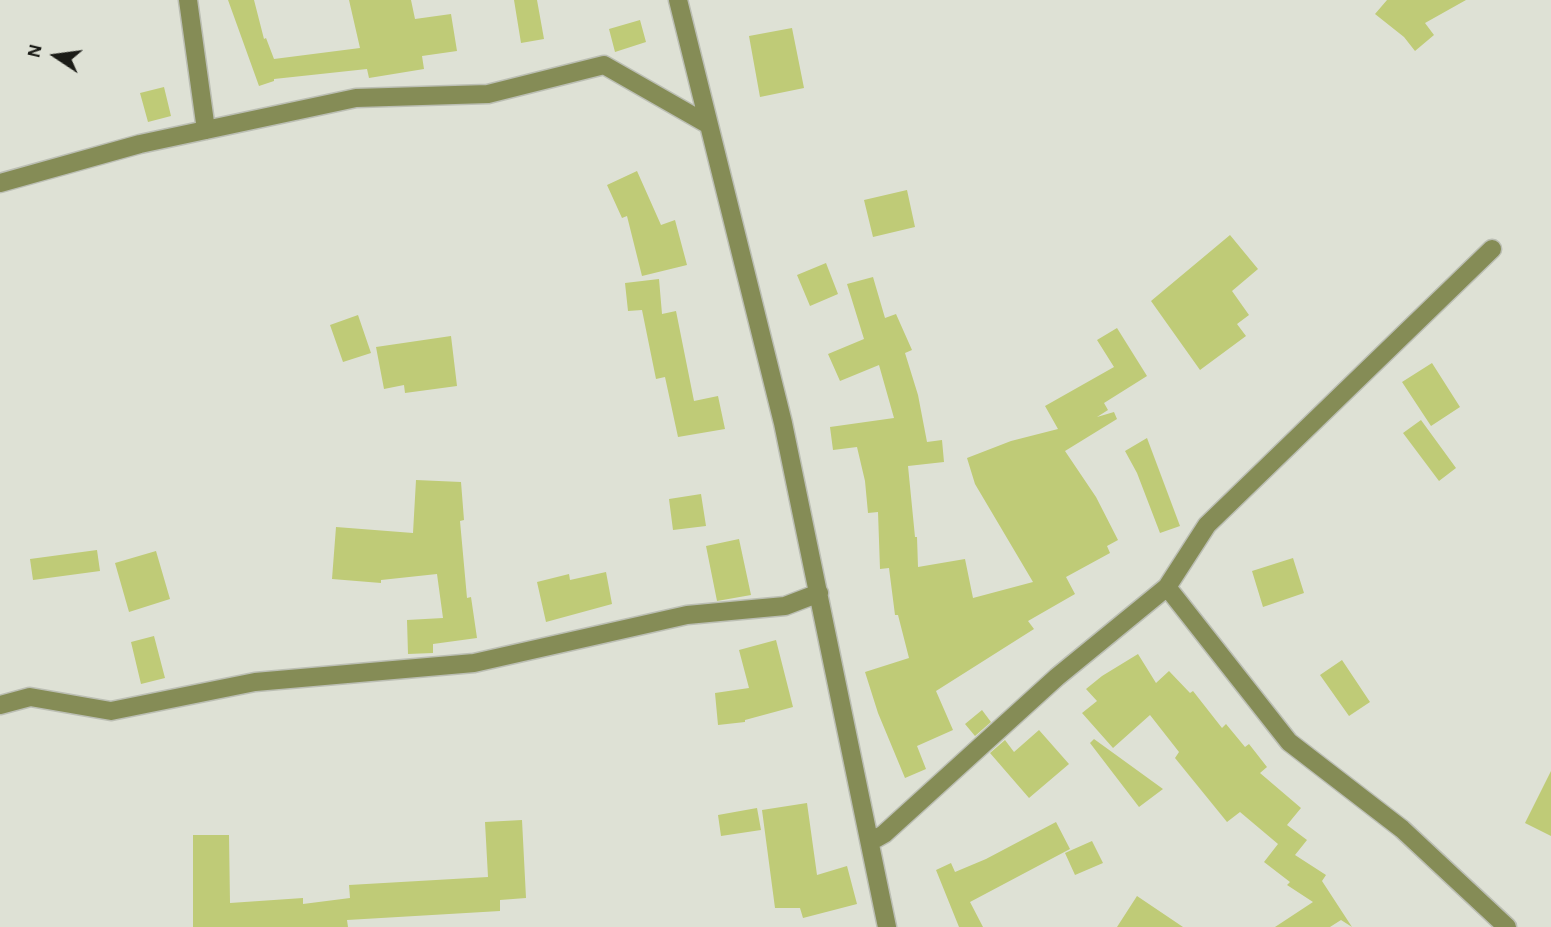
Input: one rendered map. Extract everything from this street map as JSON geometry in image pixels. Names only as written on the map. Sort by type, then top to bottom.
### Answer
[{"type":"street","points":[[188,0],[206,130]]},
{"type":"street","points":[[678,0],[783,423],[887,927]]},
{"type":"street","points":[[0,183],[140,144],[356,98],[488,94],[604,65],[709,125]]},
{"type":"street","points":[[870,842],[884,834],[1057,677],[1167,587],[1207,525],[1492,249]]},
{"type":"street","points":[[1167,587],[1289,742],[1402,829],[1507,927]]},
{"type":"street","points":[[0,705],[30,697],[111,711],[255,682],[474,663],[687,615],[785,606],[819,593]]},
{"type":"building","points":[[228,0],[254,0],[264,39],[266,38],[274,59],[360,48],[349,0],[411,0],[415,19],[451,14],[457,51],[422,56],[424,69],[369,78],[367,69],[274,79],[259,86]]},
{"type":"building","points":[[514,0],[537,0],[544,39],[521,43]]},
{"type":"building","points":[[1387,0],[1466,0],[1425,23],[1434,35],[1415,51],[1404,37],[1375,14]]},
{"type":"building","points":[[640,20],[646,42],[615,52],[609,29]]},
{"type":"building","points":[[792,28],[804,88],[760,97],[749,36]]},
{"type":"building","points":[[164,87],[171,116],[148,122],[140,93]]},
{"type":"building","points":[[637,171],[661,225],[675,220],[687,265],[642,276],[627,216],[622,218],[607,185]]},
{"type":"building","points":[[907,190],[915,227],[873,237],[864,200]]},
{"type":"building","points":[[1230,235],[1258,269],[1232,291],[1249,315],[1237,324],[1246,336],[1200,370],[1151,301]]},
{"type":"building","points":[[826,263],[838,294],[810,306],[797,275]]},
{"type":"building","points":[[873,277],[885,318],[896,314],[912,350],[905,353],[918,395],[927,442],[942,440],[944,462],[908,466],[918,567],[965,559],[973,598],[1033,582],[975,484],[967,458],[1011,441],[1058,429],[1045,406],[1114,367],[1097,340],[1117,328],[1147,376],[1104,403],[1108,410],[1097,417],[1114,412],[1117,419],[1065,451],[1096,497],[1118,540],[1107,546],[1110,553],[1066,577],[1075,594],[1028,621],[1034,629],[936,691],[953,730],[917,746],[926,769],[905,778],[878,713],[865,672],[909,658],[898,615],[895,615],[889,568],[880,569],[878,512],[868,513],[865,481],[857,447],[833,450],[830,427],[894,418],[879,365],[840,381],[828,354],[864,339],[847,284]]},
{"type":"building","points":[[659,279],[662,314],[676,311],[694,401],[718,396],[725,429],[678,437],[665,377],[656,379],[642,310],[628,311],[625,283]]},
{"type":"building","points":[[358,315],[371,353],[343,362],[330,325]]},
{"type":"building","points":[[451,336],[457,386],[405,393],[404,385],[384,389],[376,347]]},
{"type":"building","points":[[1432,363],[1460,407],[1431,426],[1402,382]]},
{"type":"building","points":[[1421,420],[1456,468],[1439,481],[1403,433]]},
{"type":"building","points":[[1147,438],[1180,526],[1160,533],[1137,473],[1125,451]]},
{"type":"building","points":[[416,480],[461,482],[464,520],[460,521],[467,598],[471,597],[477,638],[433,644],[433,653],[408,654],[407,620],[443,618],[437,574],[381,580],[381,583],[332,579],[336,527],[413,533]]},
{"type":"building","points":[[701,494],[706,526],[673,530],[669,499]]},
{"type":"building","points":[[739,539],[751,595],[717,601],[706,546]]},
{"type":"building","points":[[97,550],[100,571],[33,580],[30,559]]},
{"type":"building","points":[[156,551],[170,599],[129,612],[115,563]]},
{"type":"building","points":[[1293,558],[1304,593],[1263,607],[1252,571]]},
{"type":"building","points":[[606,572],[612,604],[546,622],[537,582],[569,574],[570,580]]},
{"type":"building","points":[[154,636],[165,678],[141,684],[131,642]]},
{"type":"building","points":[[776,640],[793,707],[745,722],[718,725],[715,693],[749,688],[739,650]]},
{"type":"building","points":[[1138,654],[1156,683],[1169,671],[1190,693],[1193,691],[1222,728],[1226,724],[1245,747],[1249,744],[1267,767],[1260,773],[1301,808],[1287,825],[1307,840],[1295,855],[1326,875],[1322,881],[1352,927],[1341,920],[1330,927],[1275,927],[1313,902],[1287,885],[1290,882],[1264,862],[1278,844],[1240,812],[1227,822],[1175,758],[1179,752],[1150,715],[1113,748],[1082,713],[1097,701],[1086,689]]},
{"type":"building","points":[[1342,660],[1370,702],[1349,716],[1320,675]]},
{"type":"building","points":[[982,710],[991,722],[975,736],[965,724]]},
{"type":"building","points":[[1039,730],[1069,764],[1029,798],[990,753],[1005,740],[1014,752]]},
{"type":"building","points":[[1094,739],[1163,789],[1139,807],[1090,743]]},
{"type":"building","points":[[1551,771],[1551,836],[1525,823]]},
{"type":"building","points":[[807,803],[817,875],[847,866],[857,904],[803,918],[800,908],[775,908],[762,810]]},
{"type":"building","points":[[757,808],[761,830],[721,836],[718,815]]},
{"type":"building","points":[[522,820],[526,898],[500,900],[500,911],[347,920],[348,927],[193,927],[193,835],[229,835],[230,903],[303,898],[303,904],[350,898],[349,885],[488,877],[485,822]]},
{"type":"building","points":[[1056,822],[1070,849],[970,902],[983,927],[959,927],[936,870],[951,863],[955,872],[986,859]]},
{"type":"building","points":[[1092,841],[1103,863],[1075,875],[1065,853]]},
{"type":"building","points":[[1137,896],[1183,927],[1117,927]]}]
